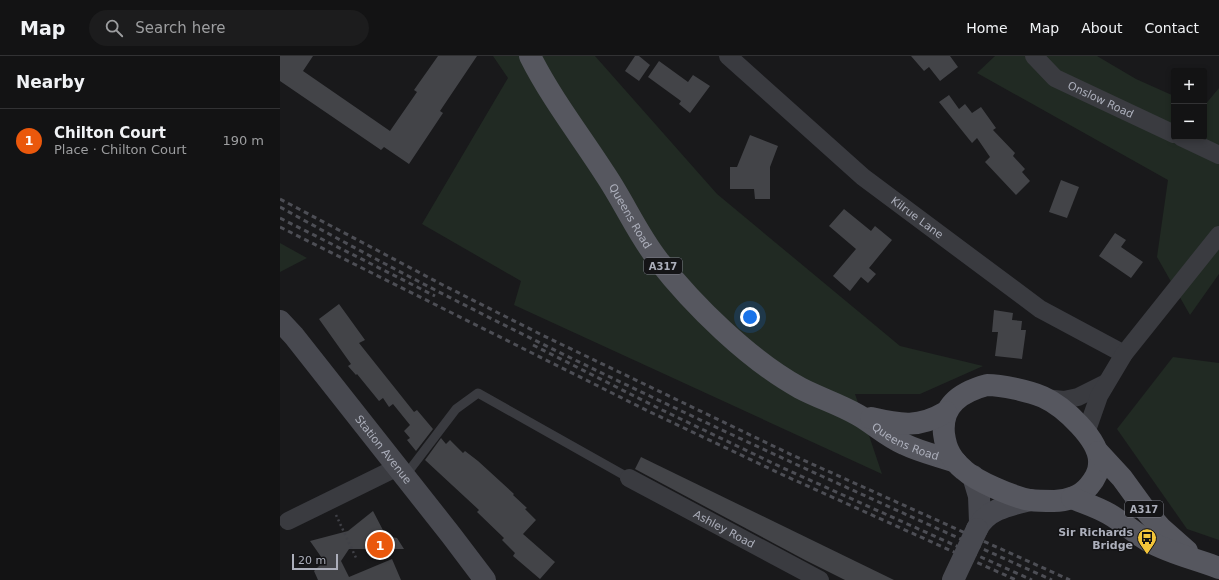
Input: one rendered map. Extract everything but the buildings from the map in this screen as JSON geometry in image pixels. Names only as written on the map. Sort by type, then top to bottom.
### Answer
[{"type":"main road","name":"Queens Road","points":[[530,56],[542,80],[608,178],[657,259],[689,296],[740,345],[772,370],[800,388],[858,415],[904,444],[956,462]]},
{"type":"main road","points":[[987,385],[996,385],[1044,398],[1067,414],[1086,433],[1098,452],[1100,464],[1096,476],[1083,494],[1072,498],[1058,501],[1030,500],[1012,495],[972,476],[956,462],[947,450],[943,424],[946,412],[955,400],[967,391],[987,385]]},
{"type":"main road","name":"Queens Road","points":[[858,415],[894,423],[912,424],[935,419],[946,412]]},
{"type":"main road","name":"A317","points":[[1098,452],[1122,478],[1146,511],[1161,528],[1198,559]]},
{"type":"main road","name":"A317","points":[[1072,498],[1095,506],[1110,514],[1135,533],[1151,542],[1177,554],[1198,559],[1219,568]]},
{"type":"street","name":"Kilrue Lane","points":[[728,56],[863,177],[1040,309],[1124,354]]},
{"type":"street","name":"Onslow Road","points":[[1034,56],[1055,78],[1171,133]]},
{"type":"street","points":[[1187,140],[1219,155]]},
{"type":"street","points":[[1086,433],[1099,396],[1124,354],[1219,235]]},
{"type":"street","name":"Station Avenue","points":[[280,321],[294,336],[401,471],[485,580]]},
{"type":"street","points":[[1044,398],[1064,400],[1078,397],[1106,383]]},
{"type":"street","points":[[288,521],[329,501],[401,471]]},
{"type":"street","points":[[953,580],[978,526],[979,496],[972,476]]},
{"type":"street","name":"Ashley Road","points":[[629,478],[820,580]]},
{"type":"street","points":[[978,526],[1000,508],[1030,500]]},
{"type":"lane","points":[[401,471],[456,408],[478,393],[629,478]]},
{"type":"path","points":[[329,501],[357,560]]},
{"type":"shaded area","points":[[493,56],[595,56],[717,194],[900,346],[983,366],[920,394],[855,394],[882,474],[514,305],[521,281],[422,224],[508,78]]},
{"type":"shaded area","points":[[995,56],[1097,56],[1136,79],[1171,95],[1171,140],[1207,140],[1207,102],[1219,88],[1219,274],[1190,315],[1157,257],[1168,180],[977,73]]},
{"type":"shaded area","points":[[280,243],[307,258],[280,272]]},
{"type":"shaded area","points":[[1173,357],[1219,363],[1219,540],[1187,529],[1117,429]]},
{"type":"railway","points":[[280,199],[441,284],[542,335],[792,455],[1070,580]]},
{"type":"railway","points":[[280,207],[469,307],[662,402],[856,492],[1052,580]]},
{"type":"railway","points":[[280,218],[435,296]]},
{"type":"railway","points":[[280,227],[648,411],[781,474],[1016,580]]},
{"type":"railway","points":[[533,345],[662,410],[783,468],[1032,580]]},
{"type":"place","name":"Chilton Court","points":[[380,545]]},
{"type":"place","name":"Sir Richards Bridge","points":[[1147,555]]}]
